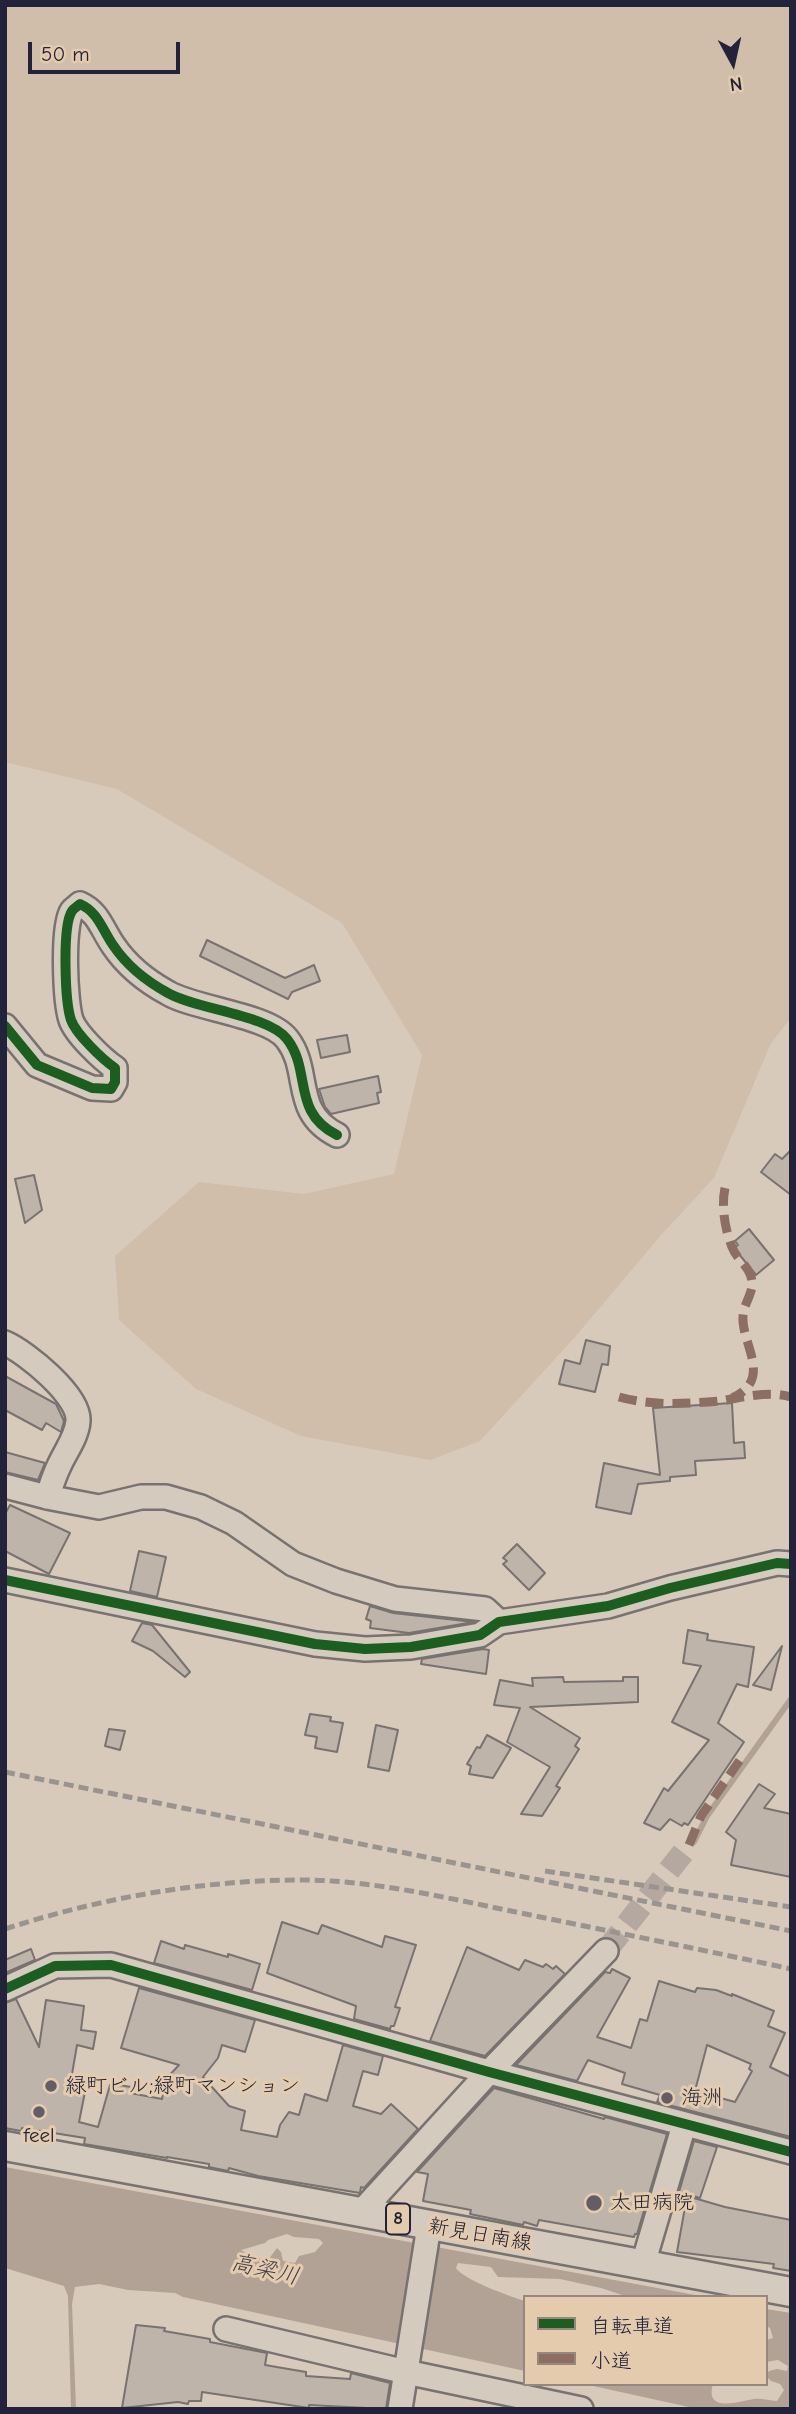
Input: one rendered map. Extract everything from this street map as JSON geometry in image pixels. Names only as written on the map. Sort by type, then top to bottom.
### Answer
[{"type":"main road","name":"新見日南線","points":[[5,2146],[791,2292]]},
{"type":"street","points":[[5,1026],[37,1065],[92,1088],[111,1089],[115,1082],[115,1068],[104,1060],[72,1023],[65,997],[67,934],[72,911],[80,904],[92,909],[113,946],[140,976],[172,996],[248,1019],[278,1031],[287,1038],[293,1050],[309,1112],[337,1135]]},
{"type":"street","points":[[5,1343],[36,1361],[71,1400],[78,1412],[77,1429],[47,1497]]},
{"type":"street","points":[[5,1486],[99,1507],[141,1497],[166,1497],[201,1507],[234,1523],[293,1564],[336,1581],[395,1599],[485,1609],[499,1622]]},
{"type":"street","points":[[5,1580],[315,1644],[411,1647],[480,1635],[499,1622],[608,1606],[764,1566],[791,1564]]},
{"type":"street","points":[[362,2211],[489,2072],[606,1951]]},
{"type":"street","points":[[5,1989],[55,1966],[111,1965],[489,2072],[791,2152]]},
{"type":"street","points":[[643,2264],[684,2125]]},
{"type":"street","points":[[400,2409],[429,2226]]},
{"type":"street","points":[[226,2329],[406,2372],[581,2409]]},
{"type":"shaded area","points":[[5,5],[791,5],[791,1018],[771,1043],[714,1178],[480,1441],[430,1460],[301,1436],[196,1389],[119,1320],[115,1256],[199,1182],[304,1194],[394,1174],[422,1055],[342,923],[117,789],[5,762]]},
{"type":"water","name":"高梁川","points":[[5,2167],[695,2295],[622,2295],[560,2279],[498,2277],[491,2267],[458,2263],[456,2268],[468,2278],[523,2300],[523,2371],[183,2297],[175,2293],[128,2290],[99,2284],[75,2287],[72,2304],[76,2409],[71,2409],[68,2296],[64,2286],[5,2268]],"holes":[[[287,2234],[319,2239],[323,2243],[315,2252],[299,2256],[295,2263],[283,2261],[277,2248],[268,2260],[250,2256],[241,2250]]]},
{"type":"water","points":[[768,2309],[791,2313],[791,2409],[698,2409],[593,2386],[713,2386],[714,2399],[725,2404],[757,2399],[777,2401],[784,2390],[780,2384],[768,2378],[768,2373],[777,2369],[787,2371],[788,2366],[778,2360],[768,2362],[768,2339],[773,2338]]},
{"type":"building","points":[[207,940],[285,978],[314,965],[320,981],[292,992],[288,999],[200,956]]},
{"type":"building","points":[[347,1035],[350,1052],[321,1058],[317,1040]]},
{"type":"building","points":[[378,1076],[381,1092],[377,1093],[379,1103],[331,1114],[325,1107],[319,1089]]},
{"type":"building","points":[[791,1150],[791,1195],[761,1172],[775,1154],[782,1159]]},
{"type":"building","points":[[34,1175],[42,1210],[25,1223],[15,1179]]},
{"type":"building","points":[[749,1229],[774,1260],[756,1275],[734,1248],[738,1245],[735,1241]]},
{"type":"building","points":[[586,1340],[610,1346],[608,1365],[602,1364],[595,1392],[559,1384],[565,1360],[580,1364]]},
{"type":"building","points":[[5,1376],[56,1404],[64,1421],[61,1432],[46,1423],[42,1430],[5,1410]]},
{"type":"building","points":[[732,1403],[734,1443],[744,1442],[745,1458],[695,1461],[696,1475],[638,1484],[631,1514],[596,1507],[604,1463],[660,1475],[653,1408]]},
{"type":"building","points":[[5,1452],[45,1463],[38,1480],[5,1472]]},
{"type":"building","points":[[10,1505],[70,1533],[49,1574],[5,1551],[5,1514]]},
{"type":"building","points":[[517,1544],[545,1573],[529,1590],[503,1564],[507,1561],[503,1558]]},
{"type":"building","points":[[139,1551],[166,1557],[157,1597],[130,1591]]},
{"type":"building","points":[[370,1606],[393,1613],[474,1622],[409,1633],[370,1628],[371,1621],[366,1619]]},
{"type":"building","points":[[142,1623],[152,1625],[190,1672],[185,1677],[153,1651],[132,1641]]},
{"type":"building","points":[[688,1630],[708,1634],[707,1640],[754,1647],[748,1687],[737,1684],[718,1723],[744,1742],[688,1825],[684,1823],[682,1826],[670,1819],[660,1830],[644,1823],[664,1788],[668,1791],[709,1740],[672,1722],[701,1666],[683,1663]]},
{"type":"building","points":[[782,1646],[771,1690],[753,1685]]},
{"type":"building","points":[[489,1650],[486,1674],[421,1664],[422,1659]]},
{"type":"building","points":[[563,1677],[564,1682],[623,1681],[623,1677],[638,1677],[638,1702],[530,1707],[580,1738],[575,1746],[579,1749],[556,1786],[560,1788],[542,1816],[521,1814],[550,1767],[507,1742],[520,1708],[494,1705],[500,1680],[533,1686],[532,1678]]},
{"type":"building","points":[[310,1714],[331,1717],[330,1721],[343,1723],[337,1752],[315,1748],[317,1737],[305,1735]]},
{"type":"building","points":[[376,1725],[398,1730],[389,1771],[368,1767]]},
{"type":"building","points":[[109,1729],[125,1731],[120,1750],[105,1746]]},
{"type":"building","points":[[487,1735],[511,1748],[493,1778],[469,1774],[471,1766],[467,1764]]},
{"type":"building","points":[[759,1784],[775,1794],[764,1808],[791,1814],[791,1877],[731,1865],[736,1840],[726,1832]]},
{"type":"building","points":[[282,1922],[318,1934],[322,1925],[382,1947],[385,1936],[416,1945],[395,2007],[400,2008],[394,2026],[390,2029],[354,2019],[356,2006],[267,1973]]},
{"type":"building","points":[[161,1941],[184,1949],[185,1945],[260,1964],[252,1990],[154,1963]]},
{"type":"building","points":[[467,1947],[519,1970],[525,1960],[543,1967],[546,1964],[553,1969],[556,1966],[565,1974],[485,2056],[430,2041]]},
{"type":"building","points":[[31,1949],[35,1960],[5,1973],[5,1960]]},
{"type":"building","points":[[612,1969],[630,1978],[597,2037],[631,2048],[640,2019],[647,2021],[659,1981],[695,1992],[697,1988],[732,1994],[774,2011],[768,2026],[785,2033],[770,2067],[791,2077],[791,2137],[657,2102],[660,2095],[622,2084],[625,2073],[588,2060],[577,2081],[516,2065],[605,1972],[610,1973]],"holes":[[[707,2045],[751,2064],[749,2069],[752,2071],[735,2102],[695,2091]]]},
{"type":"building","points":[[139,1988],[255,2020],[245,2052],[222,2045],[218,2058],[203,2077],[229,2106],[245,2111],[241,2130],[277,2137],[280,2125],[289,2112],[299,2115],[305,2094],[327,2101],[343,2045],[383,2056],[378,2075],[363,2071],[353,2106],[381,2114],[391,2104],[418,2129],[364,2188],[361,2187],[360,2193],[258,2176],[229,2168],[228,2171],[209,2167],[209,2164],[84,2144],[85,2138],[22,2128],[21,2131],[5,2128],[5,2003],[16,1999],[39,2047],[46,2000],[84,2006],[81,2030],[96,2032],[93,2049],[77,2045],[71,2080],[87,2082],[79,2122],[98,2127],[110,2085],[113,2084],[131,2087],[130,2093],[162,2099],[165,2080],[179,2065],[121,2048]]},
{"type":"building","points":[[494,2088],[667,2134],[634,2237],[539,2220],[537,2226],[524,2222],[523,2225],[470,2214],[471,2210],[423,2201],[428,2174],[417,2172]]},
{"type":"building","points":[[694,2141],[717,2147],[700,2198],[679,2192]]},
{"type":"building","points":[[687,2196],[725,2207],[791,2220],[791,2271],[773,2268],[774,2264],[677,2252]]},
{"type":"building","points":[[136,2325],[165,2328],[164,2331],[267,2353],[265,2365],[306,2372],[306,2376],[350,2379],[351,2373],[390,2383],[386,2409],[309,2405],[309,2408],[202,2392],[201,2401],[189,2401],[188,2404],[178,2402],[122,2408]]},
{"type":"waterway","points":[[694,1842],[707,1816],[791,1699]]},
{"type":"tunnel","points":[[606,1951],[689,1845]]},
{"type":"railway","points":[[5,1772],[791,1931]]},
{"type":"railway","points":[[545,1871],[791,1907]]},
{"type":"railway","points":[[5,1929],[78,1908],[189,1887],[264,1881],[328,1881],[382,1886],[436,1896],[791,1969]]},
{"type":"marked path","points":[[725,1188],[727,1233],[734,1251],[752,1280],[743,1316],[753,1371],[751,1381],[732,1398]]},
{"type":"marked path","points":[[619,1397],[669,1404],[719,1401],[764,1394],[791,1397]]},
{"type":"marked path","points":[[689,1845],[701,1816],[742,1757]]},
{"type":"cycle path","points":[[5,1026],[37,1065],[92,1088],[111,1089],[115,1082],[115,1068],[78,1032],[69,1011],[66,982],[67,932],[72,911],[80,904],[95,916],[124,960],[152,983],[180,999],[265,1024],[287,1039],[299,1064],[313,1115],[337,1135]]},
{"type":"cycle path","points":[[5,1580],[315,1644],[365,1649],[411,1647],[480,1635],[499,1622],[608,1606],[670,1588],[777,1563],[791,1564]]},
{"type":"cycle path","points":[[5,1989],[55,1966],[111,1965],[489,2072],[791,2152]]},
{"type":"place","name":"緑町ビル;緑町マンション","points":[[51,2086]]},
{"type":"place","name":"海洲","points":[[667,2098]]},
{"type":"place","name":"feel","points":[[39,2112]]},
{"type":"place","name":"太田病院","points":[[594,2203]]}]
